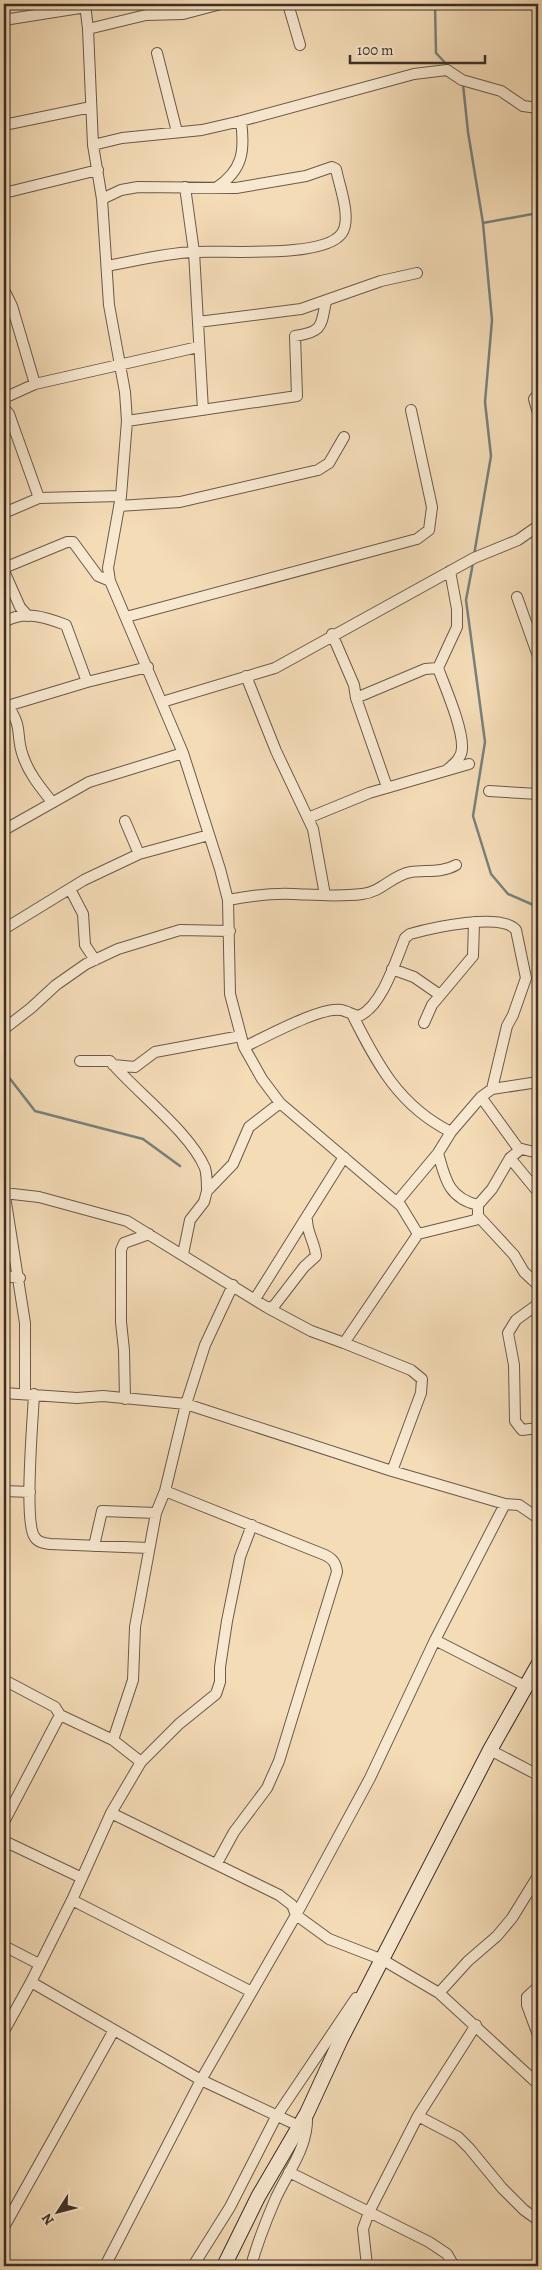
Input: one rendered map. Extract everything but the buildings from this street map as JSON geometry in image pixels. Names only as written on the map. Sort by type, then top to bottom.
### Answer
[{"type":"main road","points":[[224,2266],[258,2197],[307,2113],[381,1958],[490,1750],[538,1665]]},
{"type":"street","points":[[88,29],[146,15],[183,14],[221,4]]},
{"type":"street","points":[[288,4],[300,45]]},
{"type":"street","points":[[4,20],[85,5],[88,29],[93,145],[102,199],[109,305],[125,392],[127,421],[120,501],[108,568],[110,581],[183,753],[228,900],[230,994],[244,1047],[262,1079],[280,1103],[397,1202],[408,1215],[418,1234]]},
{"type":"street","points":[[157,53],[177,132]]},
{"type":"street","points":[[93,145],[122,138],[202,130],[240,122],[414,74],[442,70],[462,80],[501,91],[522,106],[538,108]]},
{"type":"street","points":[[4,125],[91,107]]},
{"type":"street","points":[[216,188],[232,174],[242,158],[244,145],[240,122]]},
{"type":"street","points":[[102,199],[121,190],[138,187],[236,188],[306,176],[332,167],[336,170],[344,197],[346,224],[344,232],[335,241],[307,247],[247,254],[194,252],[107,266]]},
{"type":"street","points":[[4,193],[98,170]]},
{"type":"street","points":[[185,187],[194,252],[203,410]]},
{"type":"street","points":[[198,322],[274,314],[301,309],[381,281],[417,273]]},
{"type":"street","points":[[4,290],[12,306],[35,384]]},
{"type":"street","points":[[127,421],[297,396],[295,336],[315,332],[320,329],[326,301]]},
{"type":"street","points":[[4,398],[35,384],[198,346]]},
{"type":"street","points":[[538,394],[534,399],[538,413]]},
{"type":"street","points":[[4,408],[8,414],[39,498]]},
{"type":"street","points":[[126,617],[417,539],[429,530],[432,508],[411,410]]},
{"type":"street","points":[[4,513],[39,498],[180,502],[318,470],[328,463],[344,438]]},
{"type":"street","points":[[162,702],[275,668],[332,634],[483,553],[518,540],[538,526]]},
{"type":"street","points":[[28,616],[20,607],[4,569],[67,542],[73,542],[98,576],[110,581]]},
{"type":"street","points":[[447,770],[458,760],[462,748],[460,733],[438,668],[457,627],[450,571]]},
{"type":"street","points":[[517,597],[538,656]]},
{"type":"street","points":[[4,622],[10,617],[38,615],[66,626],[87,682]]},
{"type":"street","points":[[332,634],[354,685],[356,698],[387,787]]},
{"type":"street","points":[[52,802],[31,776],[22,755],[18,722],[5,706],[87,682],[148,667]]},
{"type":"street","points":[[356,698],[425,669],[438,668]]},
{"type":"street","points":[[246,676],[272,742],[308,818],[318,848],[325,895]]},
{"type":"street","points":[[4,830],[88,782],[183,753]]},
{"type":"street","points":[[308,818],[387,787],[469,764]]},
{"type":"street","points":[[489,790],[538,794]]},
{"type":"street","points":[[125,821],[139,854]]},
{"type":"street","points":[[4,929],[70,888],[139,854],[209,835]]},
{"type":"street","points":[[228,900],[255,895],[365,894],[385,886],[396,876],[410,872],[448,870],[456,865]]},
{"type":"street","points":[[70,888],[83,914],[85,945],[94,960]]},
{"type":"street","points":[[424,1022],[432,1005],[473,956],[474,922]]},
{"type":"street","points":[[244,1047],[299,1021],[314,1016],[340,1010],[359,1016],[372,1007],[405,938],[410,934],[454,923],[474,922],[512,925],[516,930],[526,978],[513,1015],[507,1026],[492,1089]]},
{"type":"street","points":[[4,1029],[32,1008],[56,985],[94,960],[118,948],[180,930],[230,931]]},
{"type":"street","points":[[392,968],[414,977],[440,996]]},
{"type":"street","points":[[352,1014],[370,1050],[396,1090],[436,1124],[452,1132]]},
{"type":"street","points":[[113,1065],[134,1067],[155,1052],[241,1036]]},
{"type":"street","points":[[80,1061],[110,1061],[178,1131],[196,1153],[206,1170],[207,1191],[204,1202],[190,1220],[183,1254]]},
{"type":"street","points":[[397,1202],[482,1097],[492,1089],[538,1082]]},
{"type":"street","points":[[482,1097],[521,1149],[538,1153]]},
{"type":"street","points":[[207,1191],[233,1164],[248,1128],[280,1103]]},
{"type":"street","points":[[521,1149],[510,1158],[492,1189],[478,1205],[478,1216],[514,1254],[524,1272],[538,1285]]},
{"type":"street","points":[[438,1153],[441,1171],[446,1182],[462,1199],[478,1205]]},
{"type":"street","points":[[255,1299],[307,1219],[344,1157]]},
{"type":"street","points":[[510,1158],[538,1192]]},
{"type":"street","points":[[149,1548],[40,1543],[34,1536],[30,1492],[29,1394],[25,1323],[20,1278],[4,1192],[39,1197],[127,1221],[268,1308],[312,1331],[411,1370],[422,1380],[421,1393],[392,1471]]},
{"type":"street","points":[[344,1343],[418,1234],[452,1225],[470,1223],[478,1216]]},
{"type":"street","points":[[268,1308],[274,1306],[304,1267],[316,1256],[315,1248],[307,1230],[307,1219]]},
{"type":"street","points":[[125,1399],[124,1350],[120,1322],[121,1250],[124,1243],[149,1234]]},
{"type":"street","points":[[4,1276],[20,1278]]},
{"type":"street","points":[[113,1740],[134,1680],[135,1627],[156,1513],[165,1491],[186,1404],[205,1345],[233,1285]]},
{"type":"street","points":[[538,1304],[516,1320],[508,1333],[514,1365],[515,1421],[522,1430],[538,1428]]},
{"type":"street","points":[[4,1393],[186,1404],[392,1471],[505,1504],[519,1505],[538,1518]]},
{"type":"street","points":[[4,1491],[30,1492]]},
{"type":"street","points":[[165,1491],[332,1558],[337,1572],[279,1761],[268,1788],[234,1832],[217,1863]]},
{"type":"street","points":[[105,2266],[201,2080],[250,1991],[296,1915],[370,1778],[435,1640],[505,1504]]},
{"type":"street","points":[[94,1546],[102,1511],[156,1513]]},
{"type":"street","points":[[4,2030],[31,1982],[72,1900],[111,1813],[142,1762],[179,1724],[216,1694],[220,1682],[220,1667],[227,1620],[240,1558],[252,1525]]},
{"type":"street","points":[[435,1640],[527,1687]]},
{"type":"street","points":[[4,1680],[55,1707],[60,1715],[113,1740],[142,1762]]},
{"type":"street","points":[[4,1822],[60,1715]]},
{"type":"street","points":[[490,1750],[538,1776]]},
{"type":"street","points":[[111,1813],[217,1863],[279,1896],[292,1905],[296,1915],[329,1939],[381,1958],[439,1993],[538,2084]]},
{"type":"street","points":[[4,1840],[82,1878]]},
{"type":"street","points":[[439,1993],[468,1961],[497,1936],[512,1918],[538,1876]]},
{"type":"street","points":[[72,1900],[250,1991]]},
{"type":"street","points":[[4,1946],[39,1964]]},
{"type":"street","points":[[193,2266],[230,2207],[276,2117],[354,2002],[381,1958]]},
{"type":"street","points":[[31,1982],[201,2080],[276,2117],[299,2126]]},
{"type":"street","points":[[538,1987],[527,1997],[527,2005],[538,2035]]},
{"type":"street","points":[[367,2266],[363,2229],[370,2212],[418,2116],[476,2025]]},
{"type":"street","points":[[4,2228],[114,2030]]},
{"type":"street","points":[[251,2266],[275,2201],[305,2143],[308,2128],[307,2113]]},
{"type":"street","points":[[418,2116],[458,2137],[502,2188],[524,2210],[538,2220]]},
{"type":"street","points":[[289,2172],[370,2212],[448,2254],[454,2266]]},
{"type":"waterway","points":[[435,4],[436,53],[449,67]]},
{"type":"waterway","points":[[463,84],[468,132],[483,223],[492,320],[485,402],[491,456],[474,555]]},
{"type":"waterway","points":[[483,223],[538,213]]},
{"type":"waterway","points":[[473,563],[466,600],[485,742],[473,816],[491,874],[508,894],[538,907]]},
{"type":"waterway","points":[[4,1071],[35,1111],[143,1139],[180,1166]]}]
